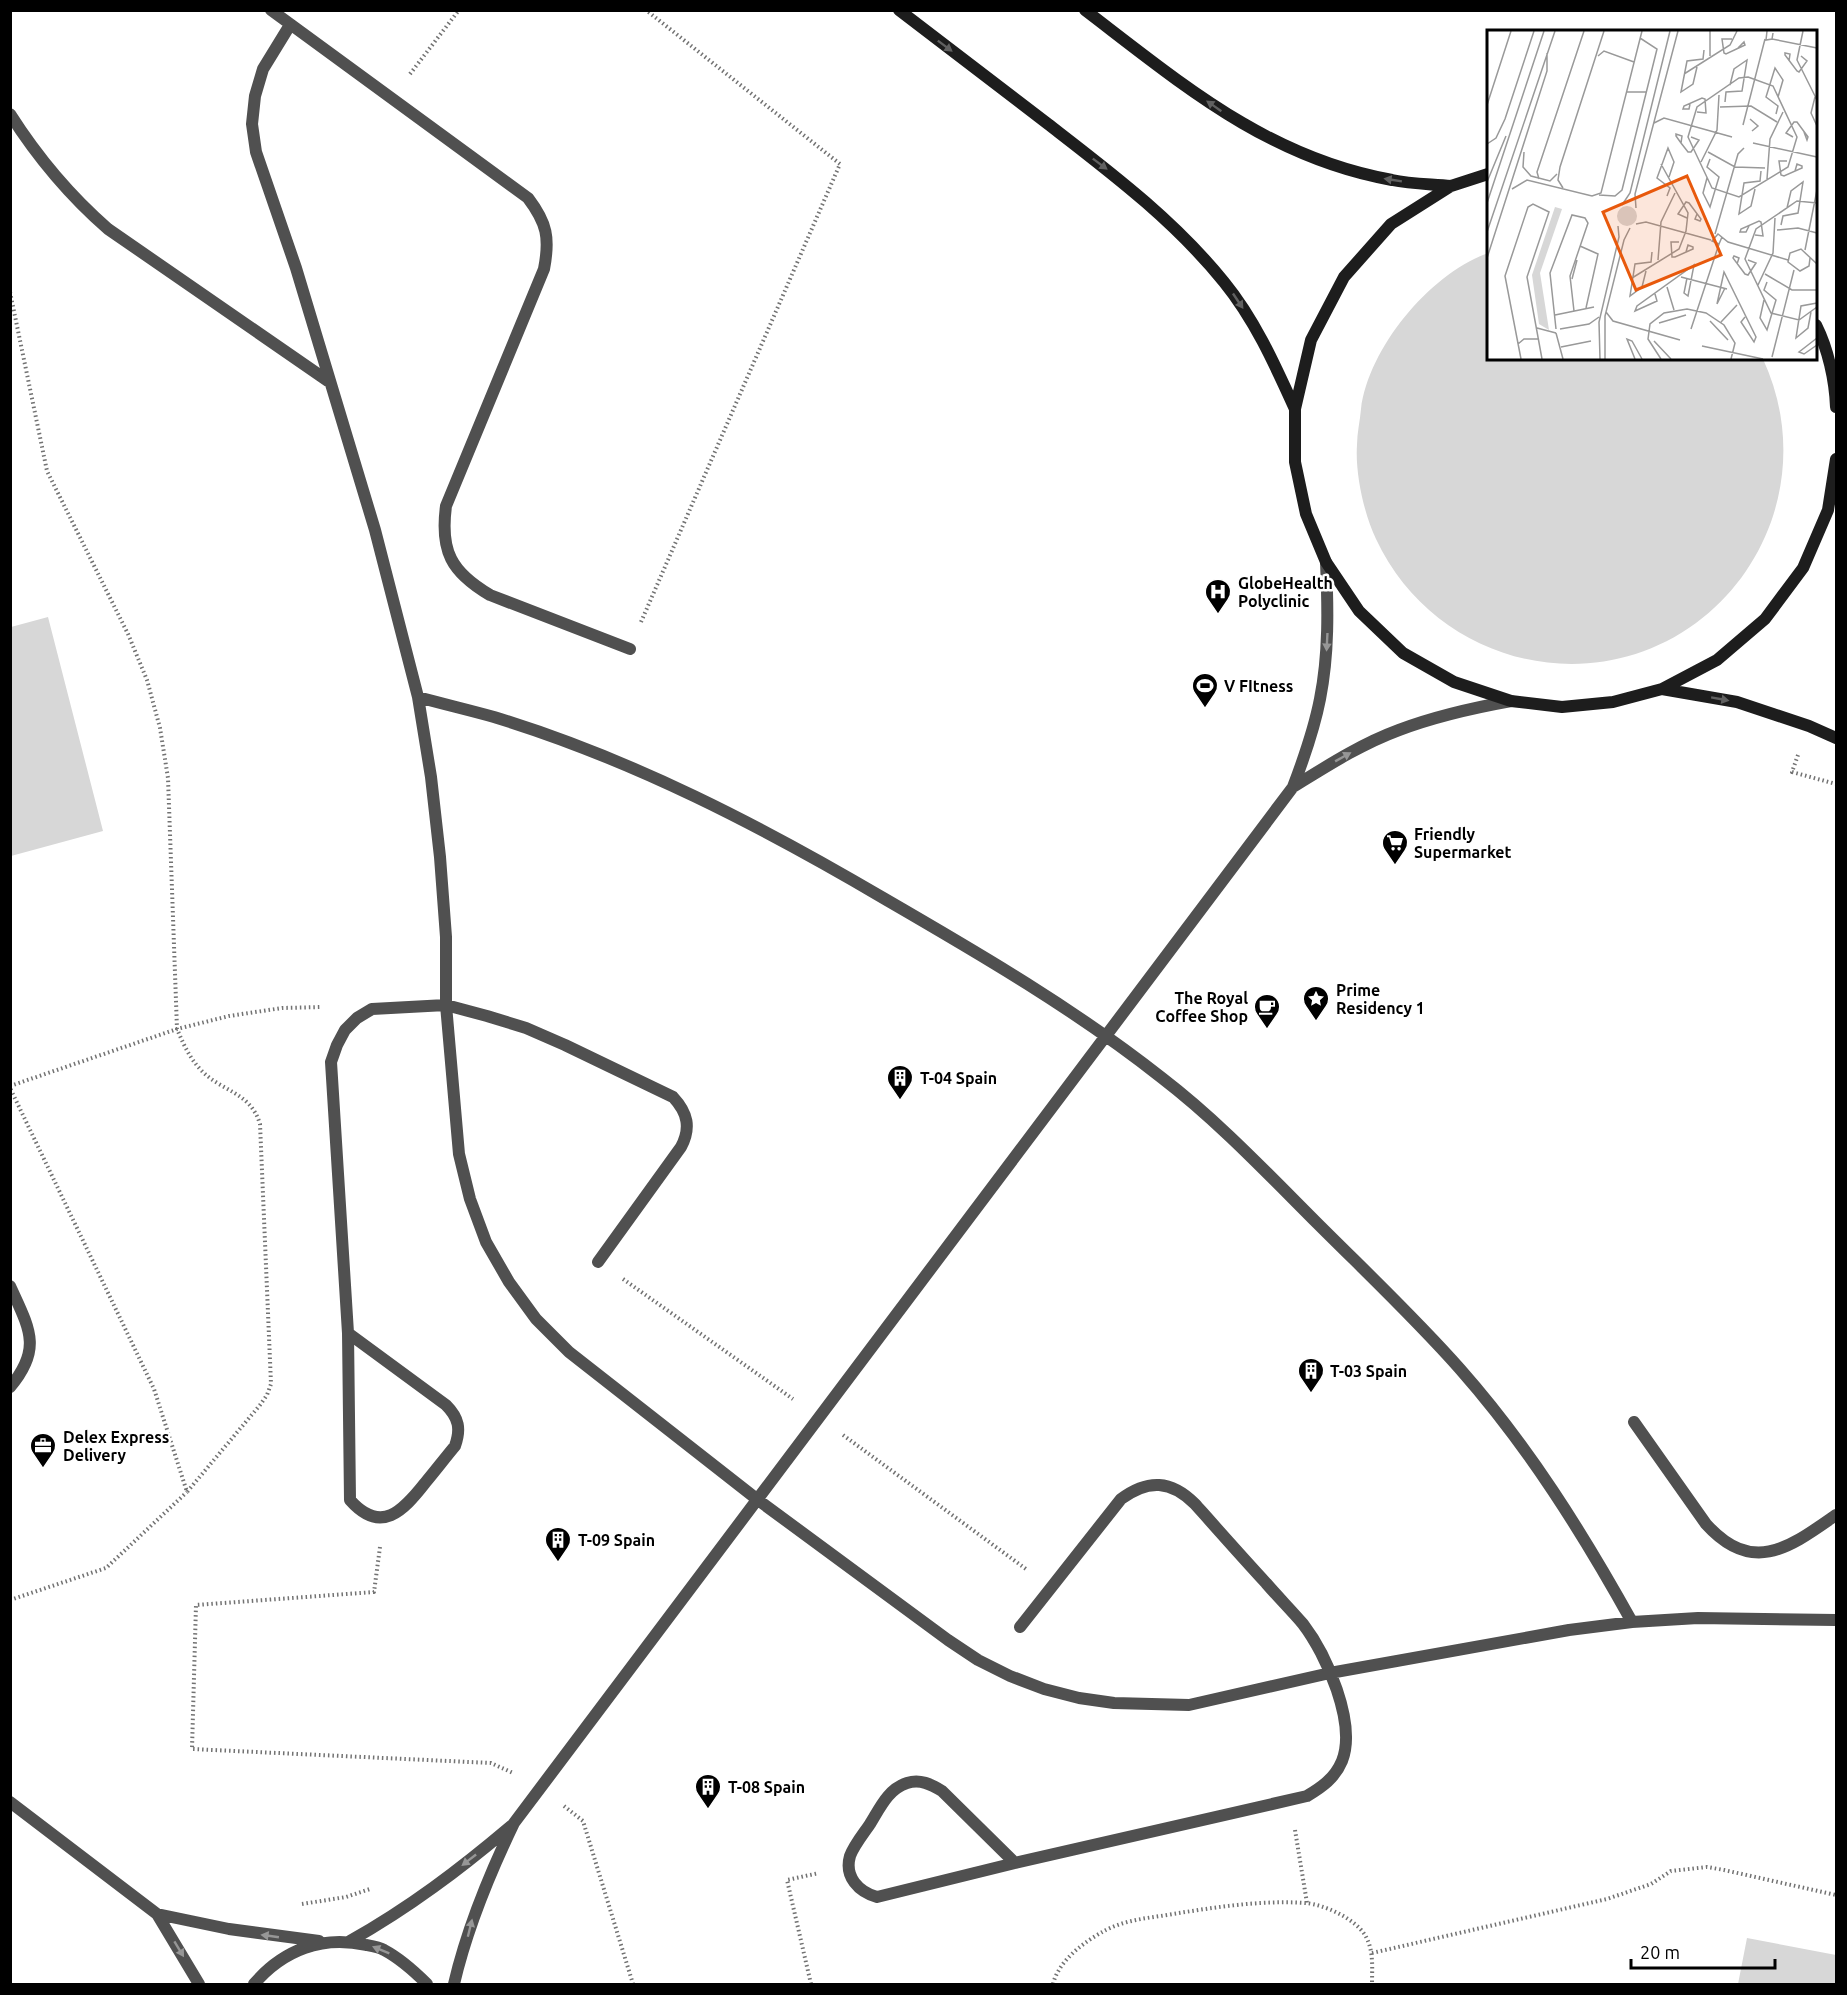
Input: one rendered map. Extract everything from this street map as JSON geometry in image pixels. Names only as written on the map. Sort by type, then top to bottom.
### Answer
[{"type":"street","points":[[271,10],[528,198],[540,213],[547,231],[548,250],[544,269],[446,506],[443,528],[447,549],[456,569],[472,584],[490,595],[630,649]]},
{"type":"street","points":[[899,10],[1115,175],[1195,248],[1226,284],[1252,323],[1295,409]]},
{"type":"street","points":[[1085,10],[1224,114],[1278,144],[1334,166],[1392,180],[1451,186]]},
{"type":"street","points":[[290,25],[263,69],[255,96],[252,124],[256,152],[296,268],[328,381],[375,530],[418,697],[431,777],[440,857],[446,937],[446,1005],[459,1154],[470,1199],[486,1242],[509,1282],[536,1319],[569,1352],[758,1500],[958,1647],[1010,1676],[1044,1689],[1079,1698],[1114,1703],[1189,1706],[1330,1674],[1569,1630],[1632,1622],[1698,1618],[1836,1620]]},
{"type":"street","points":[[10,114],[27,142],[51,173],[78,203],[108,229],[328,381]]},
{"type":"street","points":[[1487,174],[1451,186],[1391,224],[1344,277],[1311,340],[1295,409],[1295,462],[1306,514],[1326,562],[1359,611],[1403,653],[1455,682],[1511,701],[1562,707],[1613,702],[1662,688],[1717,660],[1765,619],[1772,610],[1803,568],[1828,510],[1836,459]]},
{"type":"street","points":[[1817,329],[1823,340],[1836,393],[1836,407]]},
{"type":"street","points":[[454,1984],[472,1918],[514,1823],[1293,787],[1309,743],[1320,699],[1326,654],[1328,608],[1326,562]]},
{"type":"street","points":[[1662,688],[1737,702],[1809,726],[1836,738]]},
{"type":"street","points":[[418,697],[494,717],[573,744],[652,776],[728,811],[921,919],[1107,1037],[1163,1078],[1216,1124],[1421,1326],[1461,1371],[1500,1418],[1571,1516],[1632,1622]]},
{"type":"street","points":[[1293,787],[1344,756],[1397,730],[1453,712],[1511,701]]},
{"type":"street","points":[[348,1334],[446,1405],[458,1421],[459,1434],[455,1446],[408,1504],[398,1513],[385,1517],[371,1516],[358,1510],[350,1500],[348,1334],[331,1062],[345,1030],[357,1018],[372,1009],[446,1005],[526,1028],[673,1097],[681,1105],[687,1116],[688,1127],[681,1148],[598,1262]]},
{"type":"street","points":[[10,1286],[28,1326],[30,1348],[24,1370],[10,1388]]},
{"type":"street","points":[[1634,1422],[1706,1524],[1719,1538],[1734,1547],[1770,1552],[1787,1548],[1836,1515]]},
{"type":"street","points":[[1015,1863],[942,1791],[933,1785],[921,1782],[898,1787],[889,1795],[850,1855],[849,1867],[858,1888],[878,1897],[1291,1800],[1307,1796],[1322,1787],[1334,1775],[1342,1760],[1346,1744],[1339,1699],[1330,1674],[1304,1625],[1196,1504],[1173,1488],[1160,1485],[1139,1488],[1121,1499],[1020,1627]]},
{"type":"street","points":[[10,1802],[158,1914],[199,1984]]},
{"type":"street","points":[[350,1941],[393,1917],[435,1887],[514,1823]]},
{"type":"street","points":[[158,1914],[193,1923],[262,1935],[328,1942],[350,1941],[382,1949],[410,1966],[428,1984]]},
{"type":"street","points":[[254,1984],[267,1969],[296,1951],[328,1942]]},
{"type":"path","points":[[392,99],[459,10]]},
{"type":"path","points":[[630,649],[840,164],[646,10]]},
{"type":"path","points":[[10,292],[47,471],[128,634],[147,680],[160,728],[168,778],[177,1029],[186,1050],[200,1069],[218,1084],[239,1094],[249,1102],[260,1124],[271,1373],[271,1384],[260,1405],[187,1492],[106,1568],[10,1599]]},
{"type":"path","points":[[187,1492],[154,1389],[10,1087],[177,1029],[229,1016],[282,1008],[326,1006],[372,1009]]},
{"type":"path","points":[[385,1517],[374,1592],[196,1605],[192,1749],[491,1763],[541,1787],[583,1821],[633,1984]]},
{"type":"path","points":[[1291,1800],[1307,1903]]},
{"type":"path","points":[[811,1984],[787,1880],[849,1867]]},
{"type":"path","points":[[1372,1953],[1607,1899],[1651,1884],[1671,1871],[1689,1868],[1707,1867],[1724,1870],[1836,1895]]},
{"type":"path","points":[[1053,1984],[1066,1961],[1080,1947],[1106,1930],[1135,1919],[1213,1907],[1307,1903],[1330,1909],[1349,1920],[1364,1934],[1372,1953],[1372,1984]]},
{"type":"shaded area","points":[[1487,253],[1487,360],[1763,360],[1777,399],[1781,419],[1783,460],[1777,502],[1765,537],[1750,565],[1720,602],[1696,623],[1653,647],[1608,661],[1562,664],[1516,657],[1474,640],[1435,615],[1402,581],[1376,539],[1364,506],[1357,456],[1361,409],[1366,385],[1389,338],[1424,295],[1466,263]]},
{"type":"shaded area","points":[[48,617],[103,831],[11,856],[11,627]]},
{"type":"shaded area","points":[[1747,1938],[1836,1955],[1836,1984],[1738,1984]]},
{"type":"place","name":"GlobeHealth Polyclinic","points":[[1218,615]]},
{"type":"place","name":"V FItness","points":[[1205,709]]},
{"type":"place","name":"Friendly Supermarket","points":[[1395,866]]},
{"type":"place","name":"Prime Residency 1","points":[[1316,1022]]},
{"type":"place","name":"The Royal Coffee Shop","points":[[1267,1030]]},
{"type":"place","name":"T-04 Spain","points":[[900,1101]]},
{"type":"place","name":"T-03 Spain","points":[[1311,1394]]},
{"type":"place","name":"Delex Express Delivery","points":[[43,1469]]},
{"type":"place","name":"T-09 Spain","points":[[558,1563]]},
{"type":"place","name":"T-08 Spain","points":[[708,1810]]}]
